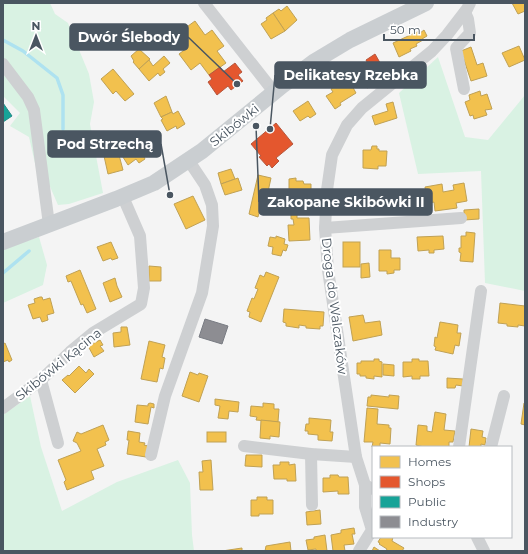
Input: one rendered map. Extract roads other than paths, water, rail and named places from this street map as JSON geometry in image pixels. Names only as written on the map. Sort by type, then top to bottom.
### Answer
[{"type":"main road","name":"Skibówki","points":[[3,242],[123,197],[154,182],[189,161],[309,65],[335,48],[426,3]]},
{"type":"street","points":[[204,3],[274,92]]},
{"type":"street","points":[[464,89],[456,48],[470,33],[468,7]]},
{"type":"street","name":"Droga do Walczaków","points":[[359,551],[372,530],[365,507],[369,487],[356,457],[328,270],[325,228],[327,190],[332,155],[347,125],[362,108],[432,51],[468,7]]},
{"type":"street","points":[[3,64],[28,97],[34,110],[50,224]]},
{"type":"street","points":[[151,455],[165,396],[202,293],[213,226],[212,205],[205,184],[189,161]]},
{"type":"street","name":"Skibówki Kącina","points":[[3,408],[41,380],[70,352],[93,333],[142,304],[144,288],[140,236],[123,197]]},
{"type":"street","points":[[325,228],[461,218]]},
{"type":"street","points":[[459,446],[481,291]]},
{"type":"street","points":[[41,380],[58,443]]},
{"type":"street","points":[[491,446],[504,396]]},
{"type":"street","points":[[244,446],[311,454],[356,457]]},
{"type":"street","points":[[311,454],[312,505]]},
{"type":"street","points":[[478,538],[484,551]]},
{"type":"waterway","points":[[3,40],[23,51],[57,78],[63,95],[63,129]]},
{"type":"waterway","points":[[3,273],[29,251]]},
{"type":"place","name":"Dwór Ślebody","points":[[237,84]]},
{"type":"place","name":"Zakopane Skibówki II","points":[[256,126]]},
{"type":"place","name":"Delikatesy Rzebka","points":[[270,129]]},
{"type":"place","name":"Pod Strzechą","points":[[170,195]]}]
